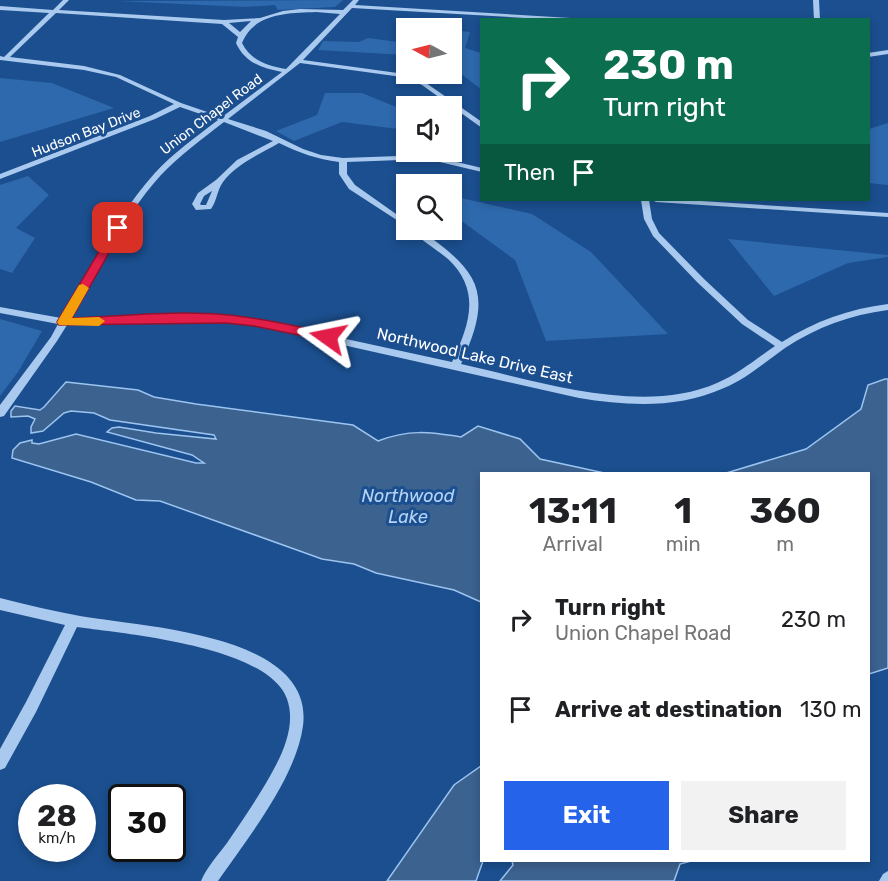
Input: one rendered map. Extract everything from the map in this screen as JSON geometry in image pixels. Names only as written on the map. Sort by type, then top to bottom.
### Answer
[{"type":"street","points":[[3,58],[66,0]]},
{"type":"street","points":[[816,0],[818,18]]},
{"type":"street","points":[[0,8],[224,22],[262,19],[302,10],[349,6],[541,18]]},
{"type":"street","name":"Union Chapel Road","points":[[0,413],[54,339],[116,231],[142,193],[181,151],[288,71],[349,6]]},
{"type":"street","points":[[262,19],[241,36],[240,46],[247,57],[264,66],[288,71]]},
{"type":"street","points":[[224,22],[241,36]]},
{"type":"street","points":[[870,55],[888,52]]},
{"type":"street","points":[[3,58],[110,74],[179,104],[263,133],[320,157],[343,160],[427,157],[480,168]]},
{"type":"street","points":[[298,61],[403,75],[424,84],[480,125]]},
{"type":"street","name":"Hudson Bay Drive","points":[[0,177],[53,159],[108,134],[144,122],[179,104]]},
{"type":"street","points":[[219,182],[240,162],[278,141]]},
{"type":"street","points":[[343,160],[343,174],[352,187],[396,217]]},
{"type":"street","points":[[645,201],[648,219],[656,234],[745,322],[782,346]]},
{"type":"street","points":[[671,201],[888,215]]},
{"type":"street","points":[[429,240],[452,256],[464,272],[472,289],[476,308],[473,328],[455,366]]},
{"type":"street","name":"Northwood Lake Drive East","points":[[0,310],[63,322],[188,317],[236,320],[291,329],[600,398],[652,402],[719,387],[741,375],[782,346],[834,318],[865,309],[888,307]]},
{"type":"street","points":[[0,604],[74,620],[141,629],[237,653],[276,673],[292,693],[297,719],[291,747],[285,761],[208,881]]},
{"type":"street","points":[[0,763],[31,708],[74,620]]},
{"type":"shaded area","points":[[343,0],[335,7],[278,10],[275,5],[245,7],[117,1]]},
{"type":"shaded area","points":[[462,31],[470,32],[465,48],[480,53],[480,88],[462,75]]},
{"type":"shaded area","points":[[368,38],[396,42],[396,54],[318,50],[323,41],[359,42]]},
{"type":"shaded area","points":[[0,78],[52,83],[114,108],[0,142]]},
{"type":"shaded area","points":[[325,93],[362,93],[396,107],[396,129],[342,122],[294,141],[276,131],[317,115]]},
{"type":"shaded area","points":[[888,123],[888,185],[870,183],[870,129]]},
{"type":"shaded area","points":[[28,176],[49,195],[16,228],[35,238],[12,273],[0,269],[0,185]]},
{"type":"shaded area","points":[[462,198],[532,214],[591,252],[668,334],[546,341],[515,260],[462,221]]},
{"type":"shaded area","points":[[728,239],[888,255],[888,257],[848,263],[774,296]]},
{"type":"shaded area","points":[[0,319],[42,331],[18,372],[0,396]]},
{"type":"water","points":[[888,379],[888,668],[870,674],[870,472],[730,472],[806,449],[861,409],[868,385]]},
{"type":"water","name":"Northwood Lake","points":[[66,382],[138,390],[154,397],[196,404],[353,425],[378,441],[409,433],[461,437],[478,426],[520,439],[540,459],[600,472],[480,472],[480,602],[454,590],[376,573],[354,564],[322,559],[160,501],[136,500],[91,482],[12,458],[13,450],[20,443],[32,440],[32,443],[39,444],[76,434],[204,463],[192,455],[107,432],[119,427],[216,439],[214,435],[110,420],[94,413],[71,411],[64,413],[43,431],[31,433],[35,419],[28,416],[11,417],[11,411],[15,406],[40,410]]},
{"type":"water","points":[[480,767],[480,862],[483,862],[476,881],[387,881],[454,785]]},
{"type":"water","points":[[512,862],[687,862],[680,864],[674,881],[500,881],[513,865]]},
{"type":"slow traffic","points":[[83,288],[63,322],[99,321]]},
{"type":"route","points":[[118,228],[63,322],[188,317],[226,319],[254,322],[328,337]]}]
